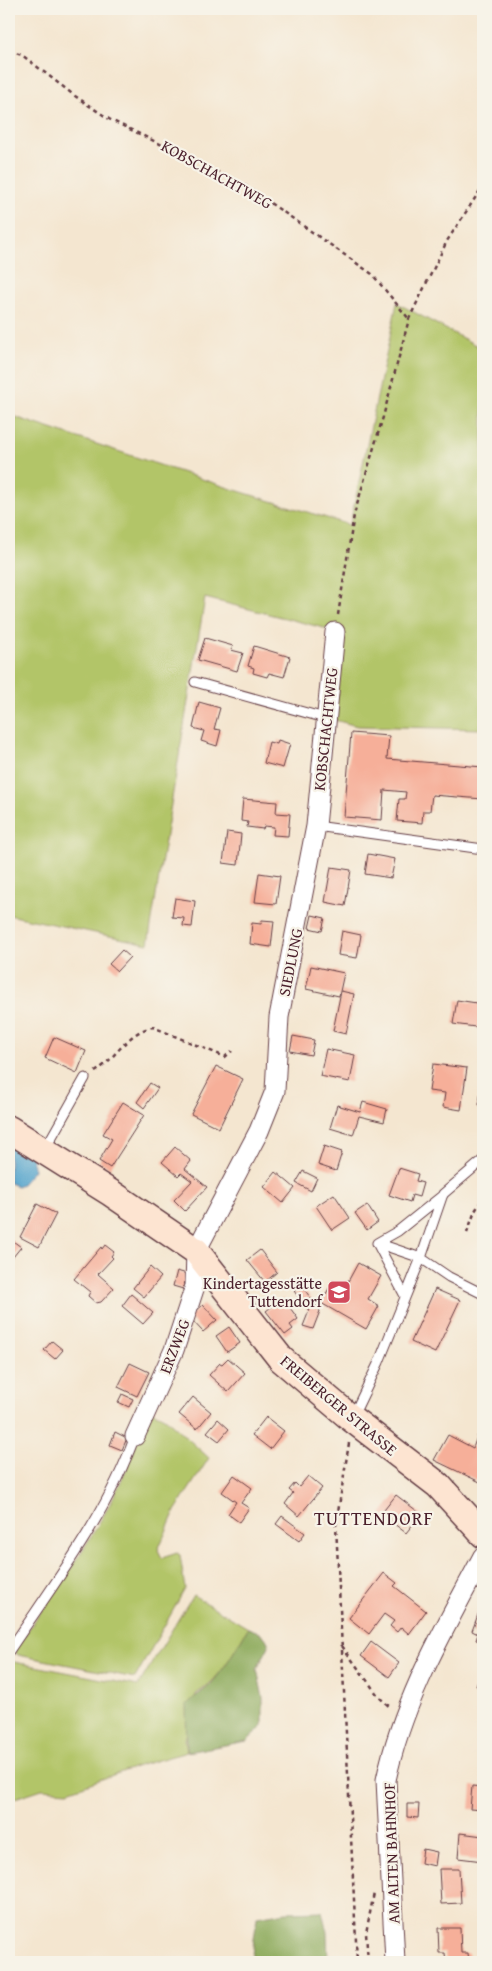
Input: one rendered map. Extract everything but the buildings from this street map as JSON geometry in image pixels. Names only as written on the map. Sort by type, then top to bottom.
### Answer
[{"type":"street","name":"KOBSCHACHTWEG","points":[[316,826],[325,718],[335,632]]},
{"type":"street","name":"SIEDLUNG","points":[[196,1250],[259,1131],[274,1091],[279,1016],[316,826]]},
{"type":"street","name":"FREIBERGER STRASSE","points":[[9,1129],[111,1193],[196,1250],[281,1359],[352,1419],[438,1485],[483,1534]]},
{"type":"street","name":"ERZWEG","points":[[135,1436],[174,1350],[195,1286],[196,1250]]},
{"type":"street","name":"AM ALTEN BAHNHOF","points":[[395,1962],[386,1780],[392,1750],[424,1668],[483,1556]]},
{"type":"lane","points":[[195,682],[325,718]]},
{"type":"lane","points":[[316,826],[483,849]]},
{"type":"lane","points":[[43,1152],[85,1078]]},
{"type":"lane","points":[[377,1243],[398,1231],[483,1160]]},
{"type":"lane","points":[[352,1419],[379,1362],[421,1258],[443,1194]]},
{"type":"lane","points":[[377,1243],[421,1258],[449,1277],[483,1294]]},
{"type":"lane","points":[[377,1243],[405,1296]]},
{"type":"lane","points":[[9,1651],[98,1517],[123,1471],[135,1436]]},
{"type":"path","name":"KOBSCHACHTWEG","points":[[9,51],[22,55],[74,96],[109,119],[244,186],[292,218],[372,274],[408,319]]},
{"type":"path","points":[[335,632],[354,515],[383,417],[408,319],[447,241],[483,186]]},
{"type":"path","points":[[85,1078],[98,1070],[122,1044],[143,1029],[153,1027],[224,1057],[232,1051]]},
{"type":"path","points":[[467,1233],[474,1211],[483,1198]]},
{"type":"path","points":[[352,1419],[336,1525],[357,1962],[368,1961],[366,1933],[369,1909],[374,1892]]},
{"type":"path","points":[[342,1646],[379,1697],[389,1707],[405,1717]]},
{"type":"green space","points":[[397,303],[483,349],[483,729],[357,726],[331,719],[340,632],[205,598],[148,944],[9,915],[9,415],[235,490],[350,525]]},
{"type":"green space","points":[[152,1411],[164,1417],[209,1458],[175,1511],[158,1550],[162,1558],[177,1553],[180,1555],[185,1589],[135,1678],[18,1655],[14,1651],[81,1552],[106,1511],[125,1471],[147,1412]]},
{"type":"green space","points":[[193,1595],[248,1628],[220,1673],[196,1694],[185,1740],[187,1752],[144,1764],[68,1791],[42,1789],[9,1800],[9,1661],[138,1686]]},
{"type":"green space","points":[[248,1628],[264,1636],[269,1646],[257,1669],[263,1698],[263,1726],[247,1741],[187,1752],[186,1706],[209,1686],[220,1673]]},
{"type":"green space","points":[[322,1911],[327,1932],[328,1962],[251,1962],[257,1917],[286,1912]]},
{"type":"water","points":[[14,1144],[32,1157],[34,1170],[22,1184],[17,1186],[9,1183],[9,1145]]},
{"type":"place","name":"Kindertagesstätte Tuttendorf","points":[[339,1292]]},
{"type":"district","name":"TUTTENDORF","points":[[374,1518]]}]
